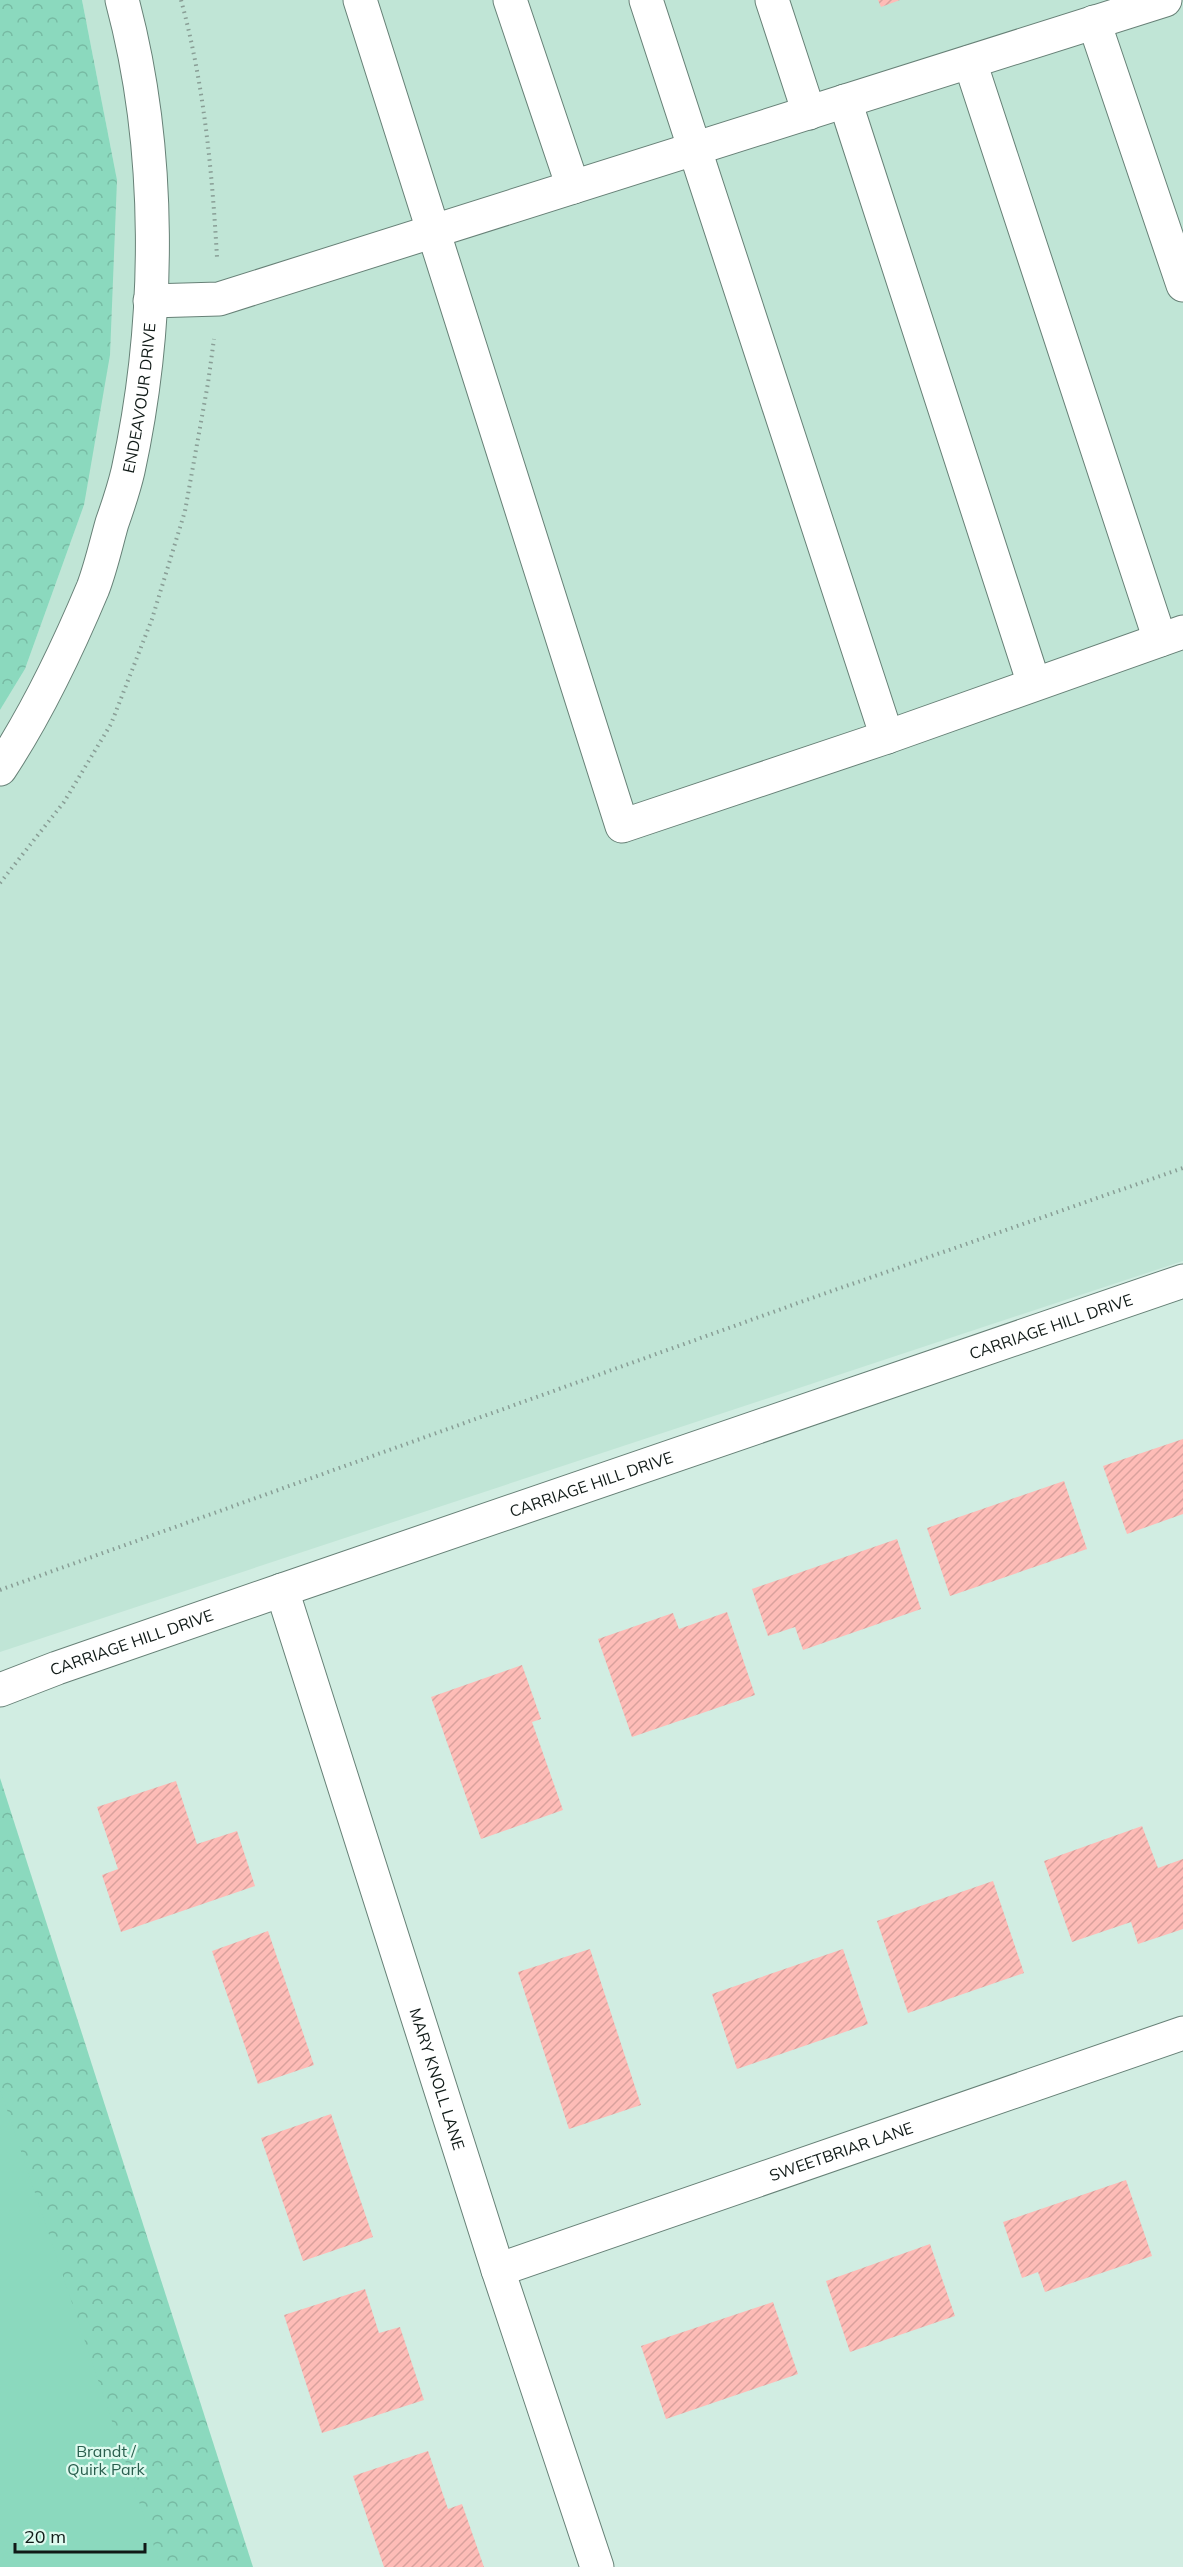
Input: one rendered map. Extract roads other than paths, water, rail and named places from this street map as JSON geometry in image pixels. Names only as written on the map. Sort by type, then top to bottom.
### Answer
[{"type":"street","name":"ENDEAVOUR DRIVE","points":[[0,769],[54,671],[93,586],[128,472],[148,352],[152,248],[148,144],[134,47],[122,0]]},
{"type":"street","points":[[360,0],[622,826],[887,737],[1171,636],[970,62]]},
{"type":"street","points":[[510,0],[573,187]]},
{"type":"street","points":[[646,0],[887,737]]},
{"type":"street","points":[[772,0],[809,112]]},
{"type":"street","points":[[150,301],[219,299],[1165,0]]},
{"type":"street","points":[[1094,22],[1183,285]]},
{"type":"street","points":[[845,101],[1034,684]]},
{"type":"street","name":"CARRIAGE HILL DRIVE","points":[[0,1690],[282,1590],[1183,1281]]},
{"type":"street","name":"MARY KNOLL LANE","points":[[282,1590],[498,2270],[597,2567]]},
{"type":"street","name":"SWEETBRIAR LANE","points":[[498,2270],[1183,2033]]},
{"type":"park label","name":"Brandt / Quirk Park","points":[[106,2460]]}]
